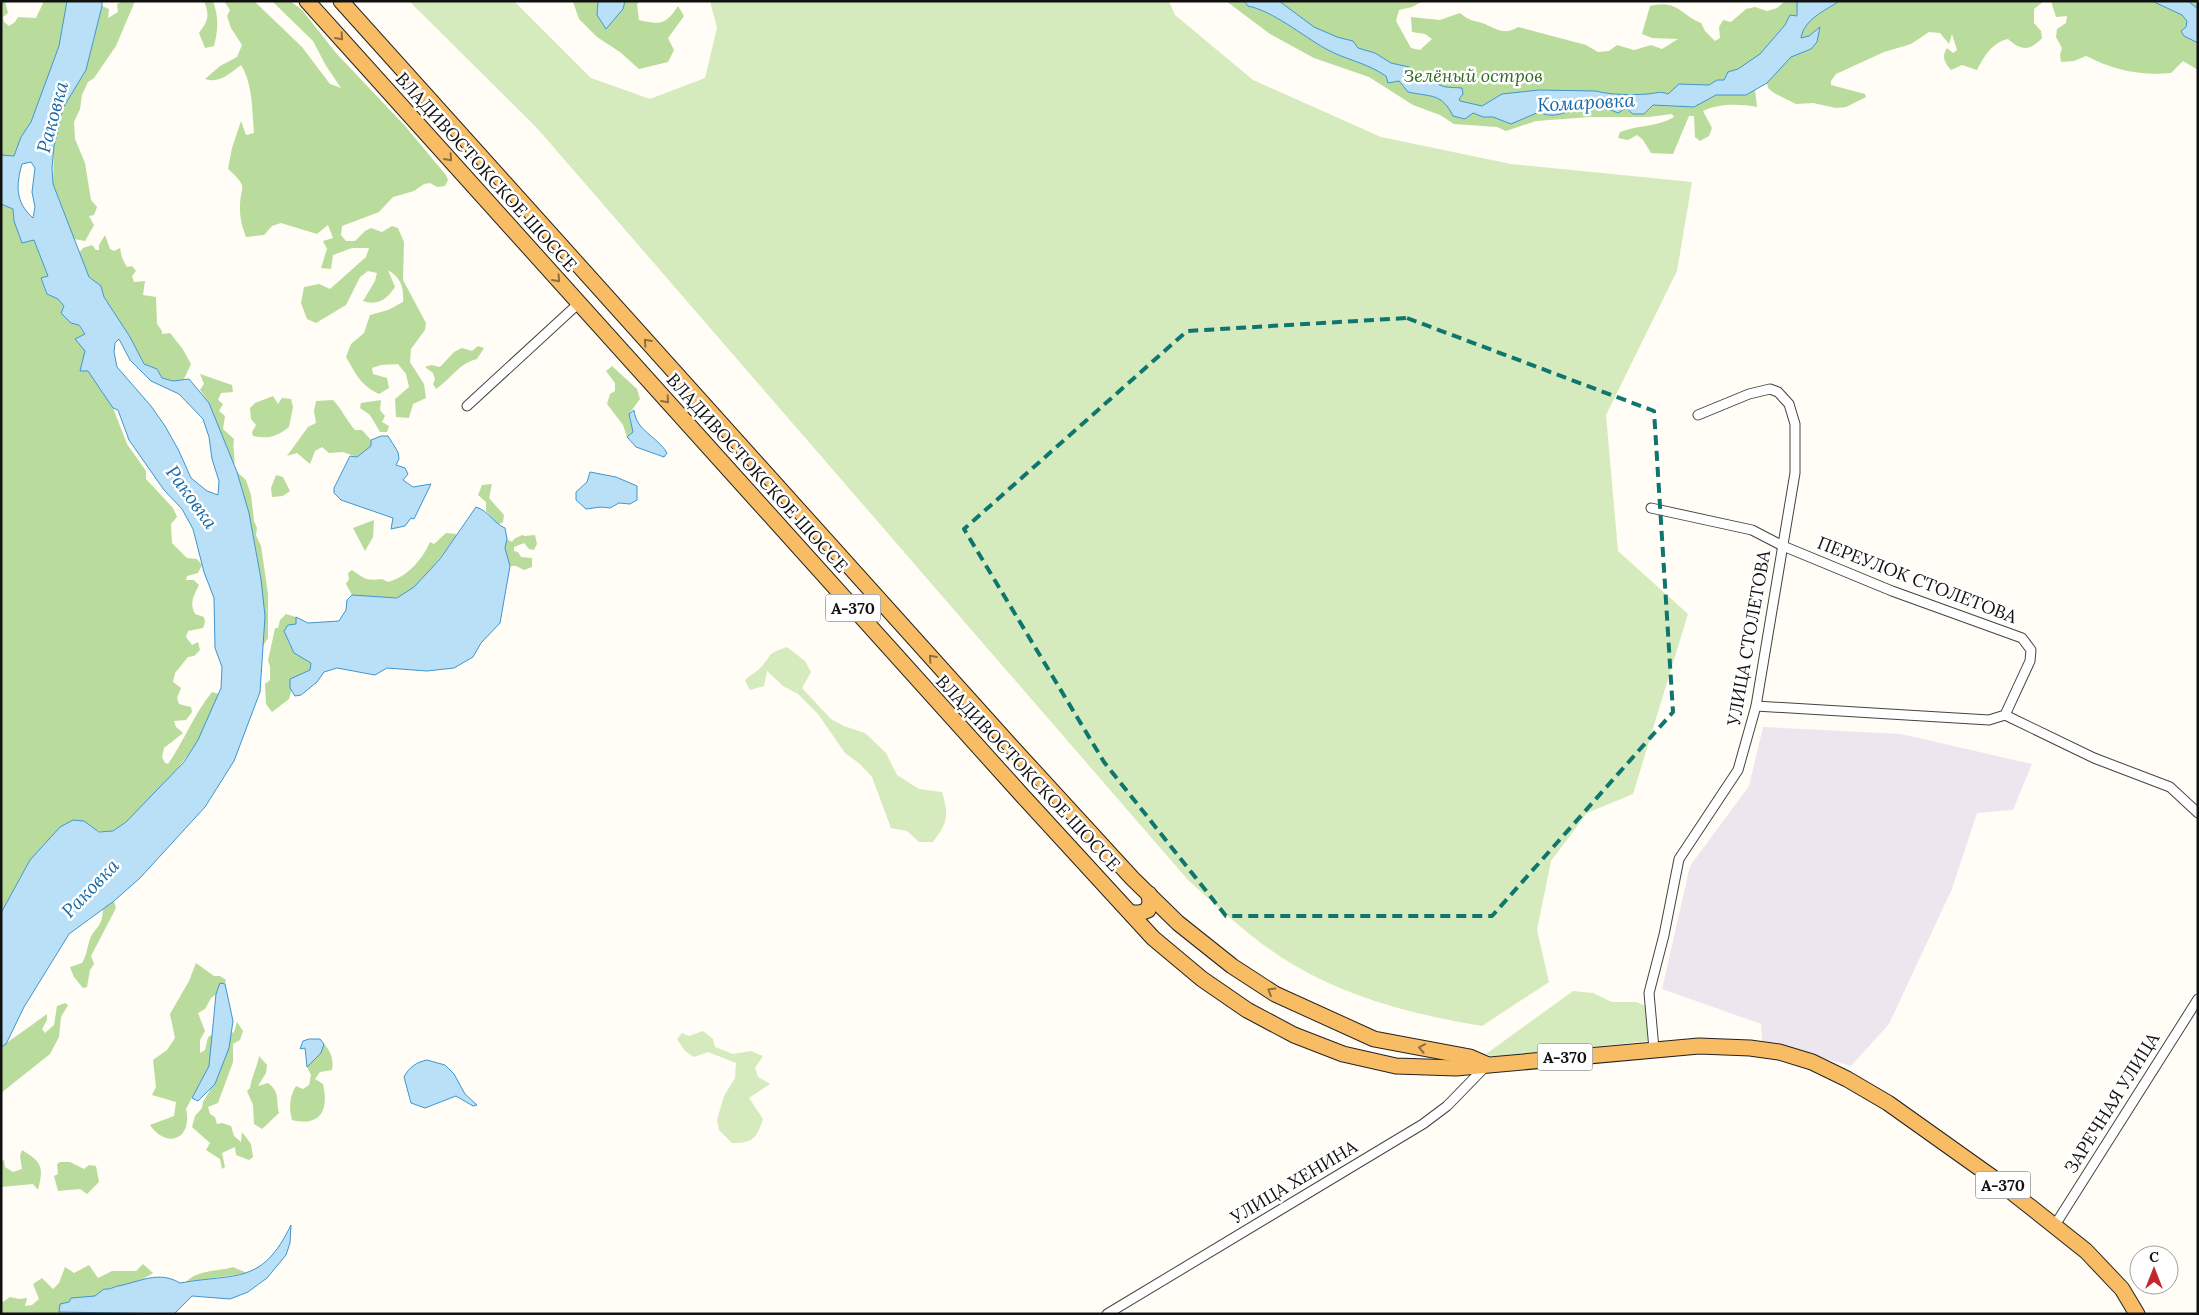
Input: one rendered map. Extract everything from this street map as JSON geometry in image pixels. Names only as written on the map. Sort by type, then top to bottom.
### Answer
[{"type":"highway","name":"ВЛАДИВОСТОКСКОЕ ШОССЕ","points":[[307,1],[1020,793],[1154,938],[1202,979],[1247,1010],[1294,1035],[1343,1054],[1396,1066],[1456,1068],[1699,1046],[1750,1048],[1779,1052],[1812,1062],[1847,1078],[1888,1103],[2054,1225],[2086,1251],[2122,1288],[2137,1314]]},
{"type":"highway","name":"ВЛАДИВОСТОКСКОЕ ШОССЕ","points":[[340,1],[1010,745],[1148,894],[1178,923],[1232,966],[1275,994],[1374,1038],[1470,1057],[1487,1065]]},
{"type":"highway","points":[[1131,913],[1140,913],[1148,910],[1150,902],[1148,894]]},
{"type":"street","points":[[467,406],[579,303]]},
{"type":"street","name":"УЛИЦА СТОЛЕТОВА","points":[[1654,1049],[1649,993],[1664,935],[1679,859],[1738,770],[1756,706],[1795,473],[1795,424],[1789,404],[1778,392],[1770,389],[1749,394],[1698,416]]},
{"type":"street","name":"ПЕРЕУЛОК СТОЛЕТОВА","points":[[1652,508],[1752,530],[1782,546],[1892,591],[2022,638],[2031,650],[2030,661],[2006,715]]},
{"type":"street","points":[[1756,706],[1962,720],[1989,720],[2006,715],[2094,758],[2170,787],[2198,813]]},
{"type":"street","name":"ЗАРЕЧНАЯ УЛИЦА","points":[[2054,1225],[2198,998]]},
{"type":"street","name":"УЛИЦА ХЕНИНА","points":[[1107,1314],[1423,1124],[1446,1106],[1487,1065]]},
{"type":"highlighted area","points":[[1407,318],[1654,411],[1673,712],[1492,916],[1226,916],[1104,762],[964,529],[1187,331]]},
{"type":"shaded area","points":[[1763,727],[1901,734],[2032,764],[2013,810],[1977,813],[1952,889],[1889,1024],[1851,1066],[1762,1041],[1761,1024],[1662,989],[1690,866],[1749,786]]},
{"type":"green space","points":[[1,1],[5,1],[8,13],[3,17],[4,22],[9,26],[18,17],[36,18],[44,1],[67,1],[59,46],[31,122],[21,137],[14,156],[1,155]]},
{"type":"green space","points":[[124,1],[135,1],[116,46],[94,78],[88,82],[74,122],[75,139],[85,163],[91,200],[97,207],[94,215],[89,216],[94,225],[85,241],[74,239],[53,184],[54,146],[63,108],[86,70],[102,6],[109,9],[108,18],[118,12],[117,4]]},
{"type":"green space","points":[[204,1],[213,1],[217,24],[214,46],[205,48],[199,33],[207,18]]},
{"type":"green space","points":[[224,1],[254,1],[302,47],[330,84],[341,88],[313,41],[272,1],[290,1],[302,10],[336,53],[405,126],[446,175],[448,180],[445,186],[437,187],[430,183],[424,184],[414,191],[393,197],[379,212],[342,226],[341,235],[346,241],[355,241],[371,228],[382,232],[392,226],[398,228],[404,242],[403,280],[426,323],[425,330],[411,349],[410,362],[424,384],[426,398],[413,404],[409,418],[396,417],[395,399],[409,387],[406,374],[398,364],[381,365],[372,368],[373,374],[387,378],[389,388],[379,394],[363,383],[346,357],[351,344],[364,333],[370,315],[388,310],[403,302],[402,287],[396,276],[388,270],[395,287],[389,295],[373,303],[363,301],[375,281],[377,273],[368,271],[360,277],[346,305],[316,323],[307,319],[301,303],[304,287],[319,284],[330,289],[366,257],[369,248],[352,248],[333,255],[331,269],[321,268],[327,249],[323,241],[333,238],[328,225],[317,234],[281,223],[272,226],[264,235],[246,237],[240,213],[242,184],[228,169],[232,148],[241,121],[246,135],[254,133],[248,81],[241,65],[220,79],[205,79],[220,66],[237,57],[242,45],[231,28],[227,16],[230,10]]},
{"type":"green space","points":[[409,1],[514,1],[591,78],[650,99],[705,78],[717,28],[710,1],[1169,1],[1175,15],[1253,80],[1381,137],[1511,164],[1692,182],[1677,271],[1606,415],[1618,551],[1688,614],[1633,794],[1587,813],[1551,861],[1537,930],[1549,982],[1482,1026],[1455,1021],[1374,1001],[1323,980],[1275,953],[1230,918],[1188,880],[537,128]]},
{"type":"green space","points":[[570,1],[598,1],[597,15],[623,9],[625,1],[639,1],[637,5],[639,20],[652,23],[666,20],[678,6],[684,16],[668,38],[674,50],[668,62],[639,69],[620,52],[597,37],[579,19],[573,2]]},
{"type":"green space","name":"Зелёный остров","points":[[1226,1],[1423,1],[1412,7],[1399,10],[1396,21],[1411,48],[1420,50],[1432,39],[1425,34],[1412,32],[1411,17],[1440,20],[1460,13],[1498,30],[1509,31],[1518,27],[1586,45],[1598,52],[1609,51],[1617,45],[1634,50],[1651,45],[1662,49],[1678,39],[1652,38],[1642,34],[1650,6],[1673,6],[1701,23],[1705,31],[1715,41],[1720,38],[1719,27],[1723,20],[1731,22],[1746,9],[1755,7],[1767,11],[1777,8],[1785,1],[2044,1],[2034,9],[2034,23],[2041,31],[2042,38],[2025,48],[2017,46],[2008,39],[1998,43],[1993,46],[1977,70],[1962,65],[1951,70],[1944,57],[1947,48],[1953,53],[1957,50],[1952,34],[1949,44],[1940,33],[1929,32],[1911,44],[1884,52],[1836,74],[1831,81],[1831,85],[1865,94],[1866,97],[1846,107],[1836,108],[1813,103],[1796,104],[1774,93],[1768,88],[1767,83],[1755,89],[1757,107],[1730,105],[1709,108],[1703,111],[1712,128],[1709,136],[1700,141],[1695,137],[1694,116],[1689,116],[1673,154],[1651,153],[1643,140],[1637,135],[1628,140],[1618,138],[1620,132],[1661,123],[1674,117],[1672,114],[1649,117],[1590,117],[1536,121],[1506,131],[1497,127],[1454,124],[1440,115],[1413,105],[1369,77],[1314,58],[1270,34]]},
{"type":"green space","points":[[2051,1],[2198,1],[2198,70],[2183,61],[2171,73],[2160,74],[2127,71],[2086,56],[2074,61],[2061,62],[2062,48],[2056,37],[2057,29],[2066,23],[2067,16],[2056,17]]},
{"type":"green space","points":[[1,204],[13,209],[14,222],[34,240],[48,276],[41,278],[47,294],[58,299],[86,335],[85,351],[80,371],[88,371],[113,408],[127,444],[146,471],[146,479],[173,508],[177,517],[171,524],[172,543],[187,558],[197,559],[202,565],[198,573],[187,576],[186,580],[194,580],[199,585],[195,592],[192,606],[195,614],[204,617],[205,622],[203,628],[188,631],[186,637],[192,645],[198,642],[200,650],[194,656],[188,657],[175,673],[173,682],[181,688],[177,698],[179,704],[191,707],[192,712],[186,720],[174,721],[176,727],[183,733],[164,748],[162,757],[165,763],[168,764],[212,692],[219,694],[198,740],[158,791],[120,827],[107,832],[100,831],[84,821],[30,860],[1,913]]},
{"type":"green space","points":[[105,235],[110,249],[114,251],[120,248],[122,258],[127,267],[132,266],[136,271],[132,276],[134,282],[145,281],[143,295],[156,297],[157,324],[162,334],[170,333],[182,348],[191,364],[184,379],[173,381],[162,378],[157,369],[144,364],[130,337],[104,297],[101,286],[89,277],[79,253],[83,248],[92,245],[96,250],[99,250],[99,245]]},
{"type":"green space","points":[[478,346],[484,348],[477,359],[465,364],[436,389],[433,384],[435,379],[433,373],[425,367],[431,365],[440,367],[454,352],[462,348],[472,351]]},
{"type":"green space","points":[[612,366],[637,389],[640,399],[629,414],[633,433],[627,437],[623,425],[607,404],[610,394],[615,391],[615,383],[606,371]]},
{"type":"green space","points":[[200,374],[232,385],[233,392],[221,393],[218,400],[223,404],[219,411],[225,416],[223,429],[234,439],[234,467],[209,403],[200,390],[204,384]]},
{"type":"green space","points":[[273,396],[278,404],[282,398],[291,399],[293,407],[289,427],[272,436],[253,436],[252,432],[256,425],[251,419],[250,408],[255,403]]},
{"type":"green space","points":[[333,400],[355,430],[362,430],[371,440],[371,446],[357,457],[343,452],[329,453],[322,447],[315,451],[310,464],[297,453],[287,456],[308,427],[316,423],[314,411],[316,401]]},
{"type":"green space","points":[[381,400],[380,410],[385,416],[382,422],[389,426],[387,432],[380,432],[370,415],[360,408],[361,403]]},
{"type":"green space","points":[[237,472],[246,480],[251,495],[254,521],[257,528],[256,535],[261,546],[263,559],[268,594],[268,638],[263,646],[263,602],[258,558]]},
{"type":"green space","points":[[276,475],[283,477],[290,491],[283,496],[272,497],[271,488]]},
{"type":"green space","points":[[492,484],[489,498],[504,515],[503,522],[498,525],[486,511],[486,502],[478,495],[482,485]]},
{"type":"green space","points":[[374,520],[373,537],[365,551],[353,528]]},
{"type":"green space","points":[[446,533],[457,534],[431,570],[407,593],[395,598],[352,595],[346,584],[349,579],[348,573],[352,570],[372,580],[382,579],[388,582],[395,580],[413,567],[423,555],[430,542],[434,544]]},
{"type":"green space","points":[[522,535],[535,535],[537,544],[534,550],[529,549],[524,543],[514,547],[514,551],[518,552],[521,557],[532,558],[532,567],[524,570],[516,566],[510,566],[505,548],[507,539],[512,542]]},
{"type":"green space","points":[[286,614],[296,617],[296,624],[284,631],[294,653],[311,663],[310,670],[296,678],[289,699],[272,712],[266,704],[265,684],[270,680],[268,661],[275,628],[278,628],[280,620]]},
{"type":"green space","points":[[787,647],[805,661],[811,672],[802,688],[831,719],[844,726],[865,733],[886,753],[897,775],[919,789],[942,792],[946,807],[946,818],[942,829],[933,842],[919,842],[907,831],[891,828],[872,777],[860,764],[845,753],[818,714],[798,694],[783,686],[767,671],[764,686],[750,690],[745,681],[750,675],[758,670],[772,653]]},
{"type":"green space","points":[[114,901],[116,908],[91,956],[94,964],[90,970],[87,987],[83,988],[74,977],[70,967],[82,963],[90,939],[100,924],[103,909]]},
{"type":"green space","points":[[196,963],[214,976],[220,976],[226,980],[224,988],[211,998],[205,1009],[198,1013],[205,1031],[200,1040],[200,1053],[205,1050],[208,1037],[221,1030],[227,1035],[234,1032],[237,1022],[243,1031],[240,1040],[233,1044],[233,1062],[218,1103],[208,1107],[210,1114],[215,1117],[217,1124],[222,1123],[231,1126],[234,1136],[241,1142],[242,1132],[251,1144],[253,1157],[249,1160],[236,1155],[235,1147],[222,1153],[225,1167],[222,1169],[220,1159],[206,1150],[210,1143],[192,1127],[195,1116],[202,1108],[203,1102],[217,1078],[196,1090],[186,1109],[186,1128],[177,1138],[163,1137],[150,1125],[174,1116],[176,1102],[152,1095],[156,1087],[153,1060],[167,1050],[175,1038],[170,1014],[189,981]]},
{"type":"green space","points":[[1573,991],[1593,993],[1612,1002],[1636,1002],[1646,1006],[1649,1041],[1494,1057],[1486,1054]]},
{"type":"green space","points":[[65,1003],[68,1005],[61,1017],[59,1037],[50,1054],[1,1093],[1,1047],[47,1014],[47,1020],[42,1029],[45,1033],[54,1025],[57,1006]]},
{"type":"green space","points":[[703,1031],[713,1039],[715,1047],[733,1054],[751,1051],[763,1056],[755,1068],[758,1077],[770,1084],[749,1098],[763,1119],[756,1135],[745,1142],[732,1143],[719,1130],[717,1120],[724,1096],[735,1078],[736,1063],[708,1052],[694,1057],[685,1051],[677,1039],[682,1033],[689,1036]]},
{"type":"green space","points":[[324,1044],[330,1053],[333,1063],[332,1070],[320,1072],[315,1079],[323,1084],[325,1093],[325,1102],[321,1114],[316,1119],[310,1121],[292,1120],[290,1103],[294,1090],[296,1086],[303,1089],[309,1085],[311,1075],[307,1067],[321,1053]]},
{"type":"green space","points":[[259,1056],[267,1065],[266,1073],[258,1086],[268,1083],[272,1086],[277,1096],[279,1113],[262,1129],[254,1124],[253,1105],[247,1091],[250,1088]]},
{"type":"green space","points":[[22,1150],[34,1158],[40,1166],[41,1176],[38,1190],[33,1184],[1,1187],[1,1161],[4,1160],[5,1167],[13,1172],[22,1169],[20,1156]]},
{"type":"green space","points":[[60,1162],[70,1162],[84,1169],[89,1165],[96,1166],[99,1182],[87,1194],[80,1189],[58,1191],[54,1176],[58,1174],[57,1164]]},
{"type":"green space","points":[[143,1264],[153,1273],[129,1284],[104,1289],[95,1296],[71,1299],[60,1314],[1,1314],[1,1301],[3,1302],[10,1297],[27,1298],[25,1306],[32,1305],[39,1299],[33,1284],[42,1278],[53,1289],[59,1283],[65,1267],[74,1273],[89,1265],[98,1278],[112,1271],[136,1271]]},
{"type":"green space","points":[[233,1267],[247,1273],[186,1282],[202,1273]]},
{"type":"water","name":"Раковка","points":[[67,1],[102,1],[86,70],[63,108],[54,146],[53,184],[89,277],[101,286],[104,297],[130,337],[144,364],[157,369],[162,378],[173,381],[189,379],[209,403],[237,472],[249,513],[261,579],[265,616],[260,692],[234,761],[205,807],[140,878],[114,901],[69,934],[24,1007],[6,1044],[1,1047],[1,913],[30,860],[60,827],[73,820],[84,821],[99,832],[113,831],[126,822],[184,762],[198,740],[221,688],[222,667],[215,648],[214,598],[204,572],[193,529],[182,509],[164,490],[129,440],[118,410],[113,408],[88,371],[80,371],[85,351],[75,339],[85,334],[79,325],[71,323],[61,313],[64,306],[58,299],[47,294],[41,278],[48,276],[34,240],[22,243],[14,221],[13,209],[1,204],[1,155],[14,156],[21,137],[31,122],[59,46]],"holes":[[[31,162],[35,168],[32,192],[35,207],[33,218],[23,206],[18,193],[22,164]],[[119,339],[130,360],[151,381],[179,394],[203,419],[219,481],[218,495],[207,491],[191,478],[165,426],[151,406],[117,367],[114,352],[115,343]]]},
{"type":"water","points":[[598,1],[625,1],[623,9],[606,29],[597,15]]},
{"type":"water","name":"Комаровка","points":[[1244,1],[1279,1],[1314,27],[1337,37],[1353,41],[1358,48],[1375,53],[1391,63],[1409,67],[1426,81],[1434,80],[1443,86],[1462,88],[1463,94],[1459,99],[1460,101],[1482,106],[1502,94],[1539,90],[1596,91],[1622,94],[1661,92],[1668,94],[1679,84],[1709,85],[1717,80],[1724,80],[1728,72],[1738,69],[1760,54],[1785,25],[1790,15],[1797,16],[1797,1],[1839,1],[1816,16],[1803,31],[1801,38],[1809,36],[1820,27],[1817,42],[1811,49],[1791,57],[1767,83],[1746,95],[1716,95],[1694,107],[1653,105],[1644,114],[1633,114],[1626,108],[1618,113],[1608,109],[1592,107],[1553,115],[1539,112],[1511,124],[1493,117],[1483,117],[1473,113],[1465,119],[1453,116],[1445,103],[1435,97],[1408,92],[1399,81],[1388,83],[1386,76],[1378,71],[1326,49],[1278,18],[1248,6]]},
{"type":"water","points":[[2152,1],[2188,1],[2198,9],[2198,43],[2184,36],[2181,31],[2186,27],[2187,21],[2182,15]]},
{"type":"water","points":[[634,410],[639,423],[667,453],[664,457],[636,447],[627,437],[633,432],[629,414]]},
{"type":"water","points":[[381,436],[388,436],[398,452],[399,459],[396,465],[405,468],[408,474],[403,480],[413,487],[431,484],[414,519],[411,518],[405,526],[391,529],[393,518],[341,500],[334,493],[334,488],[350,456],[357,457],[371,446],[371,440]]},
{"type":"water","points":[[590,472],[616,477],[637,486],[637,500],[630,504],[619,503],[610,508],[586,509],[576,500],[576,492],[587,482]]},
{"type":"water","points":[[476,507],[505,528],[507,539],[505,548],[510,566],[500,623],[481,643],[473,657],[454,668],[427,671],[387,668],[375,675],[337,668],[324,672],[317,682],[301,695],[295,696],[290,688],[290,679],[310,670],[311,663],[294,653],[284,631],[288,625],[296,624],[296,617],[308,623],[339,621],[346,610],[347,600],[352,595],[397,598],[414,587],[440,559]]},
{"type":"water","points":[[220,983],[225,984],[233,1021],[229,1048],[215,1084],[198,1101],[192,1098],[209,1066],[216,994]]},
{"type":"water","points":[[320,1039],[324,1044],[321,1053],[307,1067],[305,1048],[300,1049],[303,1041]]},
{"type":"water","points":[[427,1060],[445,1065],[454,1074],[465,1094],[477,1105],[473,1106],[456,1096],[425,1108],[411,1103],[404,1077],[408,1070]]},
{"type":"water","points":[[291,1225],[290,1243],[286,1255],[267,1278],[248,1292],[230,1299],[192,1296],[174,1314],[59,1312],[60,1304],[69,1302],[71,1298],[95,1296],[104,1289],[149,1278],[164,1277],[180,1283],[246,1273],[258,1267],[269,1258]]}]
